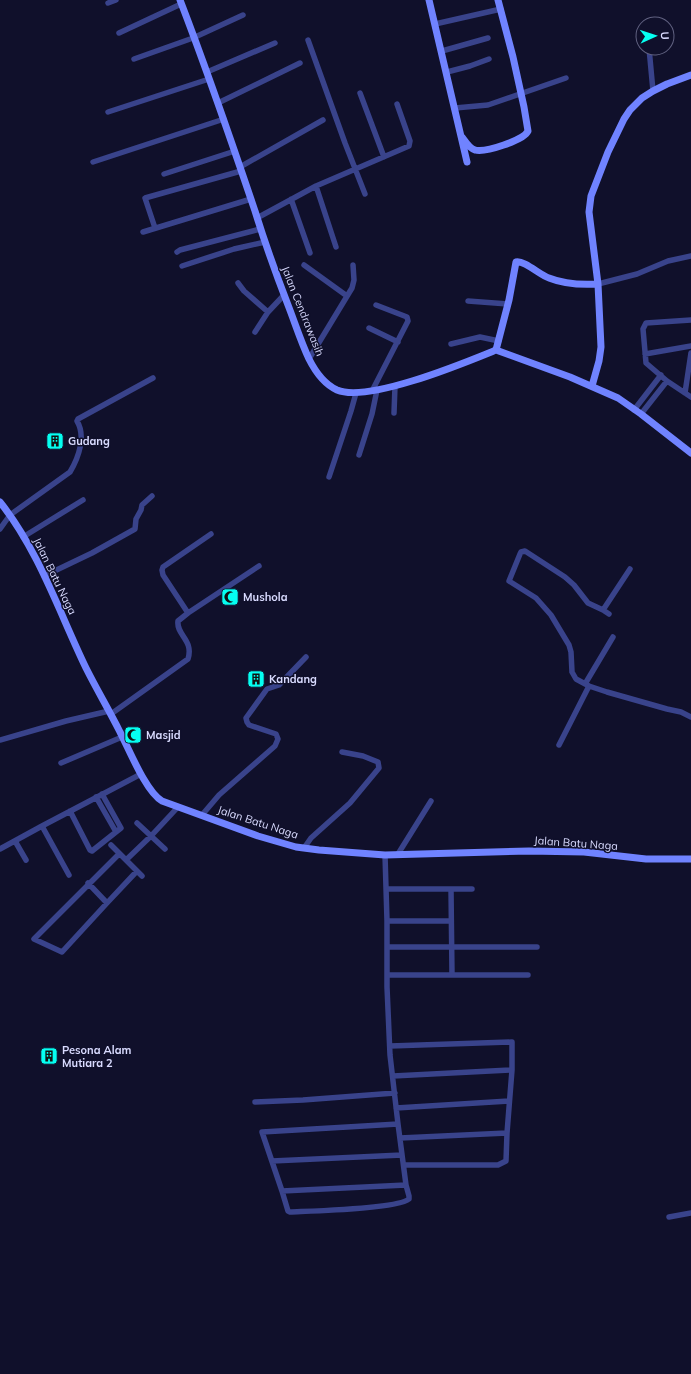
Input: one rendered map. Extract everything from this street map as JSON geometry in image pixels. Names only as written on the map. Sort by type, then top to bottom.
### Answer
[{"type":"street","points":[[108,4],[116,0]]},
{"type":"street","points":[[429,0],[467,162]]},
{"type":"street","points":[[462,137],[471,148],[479,150],[505,144],[525,135],[528,132],[521,94],[498,0]]},
{"type":"street","points":[[119,33],[181,2]]},
{"type":"street","name":"Jalan Cendrawasih","points":[[181,2],[224,119],[260,229],[284,295],[309,359],[322,378],[332,387],[344,392],[356,393],[374,391],[395,386],[454,367],[496,350]]},
{"type":"street","points":[[435,24],[501,9]]},
{"type":"street","points":[[134,60],[194,38],[243,15]]},
{"type":"street","points":[[442,51],[488,38]]},
{"type":"street","points":[[308,40],[365,194]]},
{"type":"street","points":[[108,112],[208,76],[275,43]]},
{"type":"street","points":[[650,56],[653,91]]},
{"type":"street","points":[[446,72],[470,66],[489,59]]},
{"type":"street","points":[[218,103],[300,63]]},
{"type":"street","points":[[592,386],[601,347],[598,284],[589,212],[591,196],[608,152],[624,119],[636,104],[653,91],[672,82],[691,76]]},
{"type":"street","points":[[455,108],[488,105],[566,78]]},
{"type":"street","points":[[360,93],[384,157]]},
{"type":"street","points":[[257,218],[316,186],[407,147],[410,143],[397,104]]},
{"type":"street","points":[[93,162],[224,119]]},
{"type":"street","points":[[155,228],[145,198],[241,169],[323,120]]},
{"type":"street","points":[[164,174],[235,151]]},
{"type":"street","points":[[316,186],[336,247]]},
{"type":"street","points":[[291,199],[310,253]]},
{"type":"street","points":[[143,232],[251,200]]},
{"type":"street","points":[[177,252],[260,229]]},
{"type":"street","points":[[182,266],[234,249],[265,242]]},
{"type":"street","points":[[691,256],[668,261],[631,276],[598,284],[575,284],[555,280],[541,274],[522,262],[515,263],[508,304],[496,350],[544,367],[618,398],[691,453]]},
{"type":"street","points":[[304,265],[347,296]]},
{"type":"street","points":[[309,359],[354,282],[353,265]]},
{"type":"street","points":[[238,283],[244,291],[268,312]]},
{"type":"street","points":[[255,332],[268,312],[284,295]]},
{"type":"street","points":[[468,301],[508,304]]},
{"type":"street","points":[[359,455],[372,414],[374,391],[408,322],[408,319],[376,305]]},
{"type":"street","points":[[691,320],[645,324],[643,329],[647,364],[691,397]]},
{"type":"street","points":[[369,328],[398,342]]},
{"type":"street","points":[[451,344],[480,337],[499,341]]},
{"type":"street","points":[[645,354],[691,346]]},
{"type":"street","points":[[685,393],[691,353]]},
{"type":"street","points":[[634,410],[661,375]]},
{"type":"street","points":[[0,529],[10,515],[70,472],[76,462],[82,436],[81,429],[77,421],[78,419],[153,378]]},
{"type":"street","points":[[641,414],[667,380]]},
{"type":"street","points":[[394,413],[395,386]]},
{"type":"street","points":[[329,477],[352,411],[356,393]]},
{"type":"street","points":[[44,576],[92,553],[135,529],[136,519],[142,505],[152,496]]},
{"type":"street","points":[[23,537],[83,500]]},
{"type":"street","name":"Jalan Batu Naga","points":[[0,502],[10,515],[44,576],[87,669],[141,774],[151,791],[159,800],[258,836],[304,848],[348,853],[385,855],[529,851],[584,852],[646,859],[691,860]]},
{"type":"street","points":[[188,613],[163,575],[162,570],[163,567],[211,534]]},
{"type":"street","points":[[609,614],[588,603],[574,585],[565,577],[528,552],[521,552],[509,582],[533,596],[544,606],[569,645],[571,652],[572,672],[574,676],[587,685],[657,707],[681,712],[691,717]]},
{"type":"street","points":[[0,740],[66,721],[110,712],[188,659],[190,648],[178,625],[178,621],[259,566]]},
{"type":"street","points":[[603,610],[630,569]]},
{"type":"street","points":[[559,745],[587,685],[613,637]]},
{"type":"street","points":[[202,815],[219,795],[275,746],[278,739],[276,734],[249,725],[246,722],[246,718],[267,689],[279,685],[306,657]]},
{"type":"street","points":[[61,762],[122,737]]},
{"type":"street","points":[[304,848],[312,838],[350,803],[379,768],[378,762],[363,756],[342,752]]},
{"type":"street","points":[[0,849],[141,774]]},
{"type":"street","points":[[70,811],[90,851],[92,851],[121,828],[102,794]]},
{"type":"street","points":[[96,797],[116,832]]},
{"type":"street","points":[[398,854],[432,801]]},
{"type":"street","points":[[126,860],[151,836],[178,806]]},
{"type":"street","points":[[137,823],[165,849]]},
{"type":"street","points":[[42,826],[69,875]]},
{"type":"street","points":[[15,841],[26,860]]},
{"type":"street","points":[[111,845],[140,874],[107,902],[62,952],[34,939],[88,883],[119,854]]},
{"type":"street","points":[[385,855],[390,1046],[396,1108],[409,1199],[400,1203],[377,1207],[288,1211],[262,1132],[398,1124]]},
{"type":"street","points":[[88,883],[107,902]]},
{"type":"street","points":[[386,889],[472,889]]},
{"type":"street","points":[[451,889],[452,975]]},
{"type":"street","points":[[387,921],[451,921]]},
{"type":"street","points":[[387,947],[537,947]]},
{"type":"street","points":[[387,975],[528,975]]},
{"type":"street","points":[[390,1046],[512,1042],[512,1070],[506,1133],[506,1161],[498,1165],[404,1165]]},
{"type":"street","points":[[393,1076],[512,1070]]},
{"type":"street","points":[[255,1102],[395,1093]]},
{"type":"street","points":[[396,1108],[509,1101]]},
{"type":"street","points":[[400,1138],[506,1133]]},
{"type":"street","points":[[272,1162],[402,1155]]},
{"type":"street","points":[[282,1191],[406,1185]]},
{"type":"street","points":[[669,1217],[691,1213]]},
{"type":"place","name":"Gudang","points":[[55,441]]},
{"type":"place","name":"Mushola","points":[[230,597]]},
{"type":"place","name":"Kandang","points":[[256,679]]},
{"type":"place","name":"Masjid","points":[[133,735]]},
{"type":"place","name":"Pesona Alam Mutiara 2","points":[[49,1056]]}]
